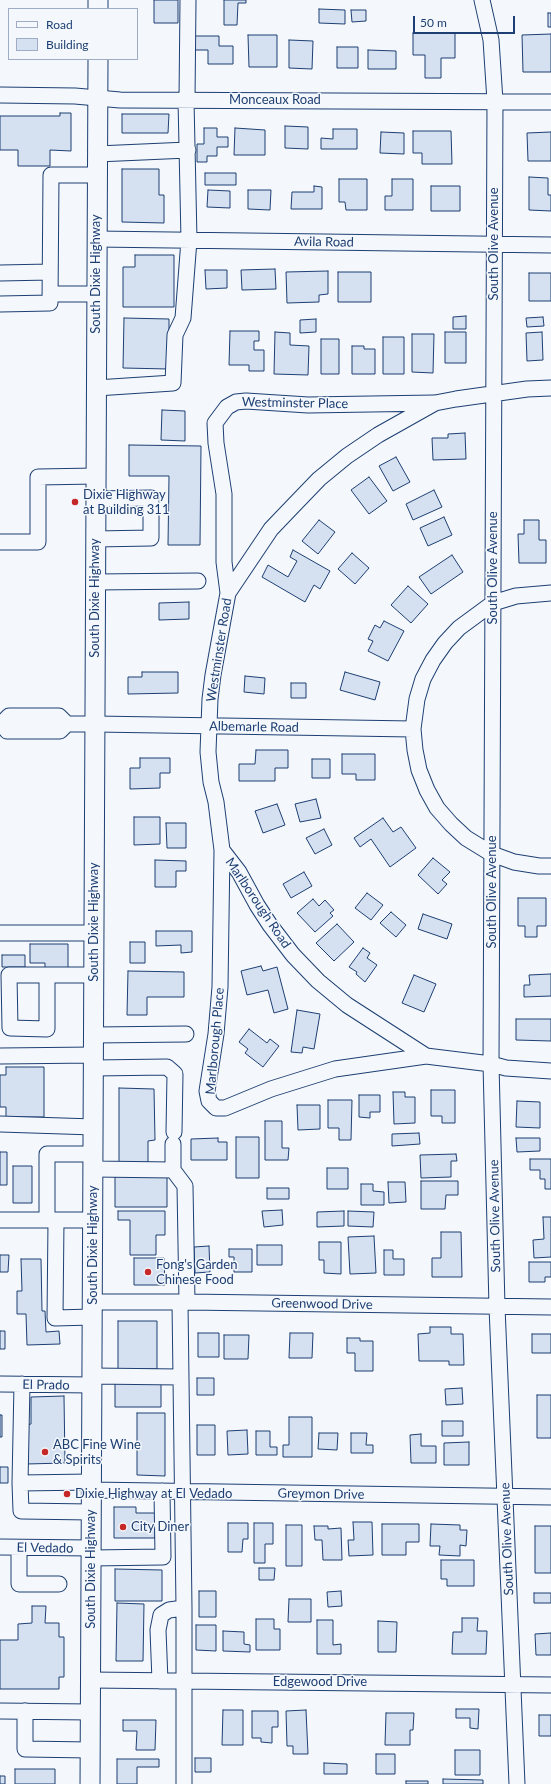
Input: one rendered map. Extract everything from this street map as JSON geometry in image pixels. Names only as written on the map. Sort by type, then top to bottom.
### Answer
[{"type":"main road","name":"South Dixie Highway","points":[[90,1784],[98,60]]},
{"type":"street","points":[[96,388],[173,383],[175,335],[183,318],[189,240],[186,100],[188,0]]},
{"type":"street","name":"South Olive Avenue","points":[[482,0],[491,40],[495,101],[491,1064],[497,1307],[517,1784]]},
{"type":"street","name":"Monceaux Road","points":[[0,95],[186,100],[551,102]]},
{"type":"street","points":[[97,154],[188,150]]},
{"type":"street","points":[[0,304],[50,303],[51,176],[97,175]]},
{"type":"street","name":"Avila Road","points":[[96,239],[551,245]]},
{"type":"street","points":[[0,273],[50,272]]},
{"type":"street","points":[[50,294],[96,294]]},
{"type":"street","name":"Westminster Road","points":[[209,726],[213,675],[228,593],[271,529],[319,479],[347,456],[378,435],[435,403],[527,388],[551,388]]},
{"type":"street","name":"Westminster Place","points":[[228,593],[224,562],[224,494],[216,443],[215,423],[227,407],[236,402],[246,401],[308,405],[435,403]]},
{"type":"street","points":[[0,542],[38,542],[38,477],[96,476]]},
{"type":"street","points":[[95,539],[151,538],[151,498],[96,498]]},
{"type":"street","points":[[95,582],[198,581]]},
{"type":"street","points":[[551,593],[516,596],[493,603],[459,628],[445,643],[433,660],[424,678],[417,698],[413,729],[419,770],[427,790],[450,824],[466,838],[492,854],[514,862],[539,866],[551,866]]},
{"type":"street","name":"Albemarle Road","points":[[1,723],[8,716],[59,716],[68,724],[413,729]]},
{"type":"street","name":"Marlborough Road","points":[[209,726],[208,752],[211,782],[216,802],[222,850],[239,872],[270,925],[293,955],[318,981],[347,1005],[426,1056],[491,1064],[506,1068],[551,1071]]},
{"type":"street","name":"Marlborough Place","points":[[222,850],[220,987],[216,1034],[207,1091],[209,1101],[216,1108],[225,1108],[271,1089],[335,1069],[426,1056]]},
{"type":"street","points":[[0,933],[95,933]]},
{"type":"street","points":[[47,975],[94,975]]},
{"type":"street","points":[[94,1035],[186,1034]]},
{"type":"street","points":[[0,1056],[167,1067],[174,1074],[173,1170],[185,1186],[184,1302],[180,1377],[184,1608],[184,1784]]},
{"type":"street","points":[[0,1124],[94,1127]]},
{"type":"street","points":[[52,1221],[47,1154],[93,1162],[173,1170]]},
{"type":"street","points":[[0,1220],[93,1220]]},
{"type":"street","name":"Greenwood Drive","points":[[52,1221],[55,1318],[93,1310],[184,1302],[551,1307]]},
{"type":"street","name":"El Prado","points":[[0,1384],[180,1377]]},
{"type":"street","points":[[22,1384],[20,1483],[21,1511],[91,1512]]},
{"type":"street","name":"Greymon Drive","points":[[20,1483],[182,1492],[551,1497]]},
{"type":"street","name":"El Vedado","points":[[0,1547],[163,1557],[162,1491]]},
{"type":"street","points":[[19,1548],[19,1584],[59,1584]]},
{"type":"street","points":[[160,1681],[158,1630],[161,1615],[169,1610],[184,1608]]},
{"type":"street","name":"Edgewood Drive","points":[[90,1680],[551,1685]]},
{"type":"street","points":[[0,1711],[90,1712]]},
{"type":"street","points":[[25,1711],[25,1749],[90,1750]]},
{"type":"building","points":[[154,0],[178,0],[178,23],[154,23]]},
{"type":"building","points":[[224,0],[246,0],[246,3],[238,3],[237,25],[224,25]]},
{"type":"building","points":[[319,9],[345,10],[345,24],[319,23]]},
{"type":"building","points":[[351,10],[366,10],[366,21],[352,22]]},
{"type":"building","points":[[548,13],[551,13],[551,27],[548,27]]},
{"type":"building","points":[[413,33],[455,33],[455,58],[441,58],[441,78],[425,78],[425,55],[413,55]]},
{"type":"building","points":[[551,34],[551,72],[523,72],[522,35]]},
{"type":"building","points":[[248,35],[277,35],[277,67],[249,67]]},
{"type":"building","points":[[194,36],[219,36],[219,46],[233,46],[233,64],[208,64],[208,50],[194,50]]},
{"type":"building","points":[[289,40],[313,41],[312,69],[289,68]]},
{"type":"building","points":[[337,47],[358,47],[358,68],[337,68]]},
{"type":"building","points":[[368,50],[396,51],[396,69],[368,69]]},
{"type":"building","points":[[60,113],[71,113],[71,151],[50,150],[50,166],[18,166],[18,150],[0,150],[0,116],[60,116]]},
{"type":"building","points":[[122,114],[169,114],[168,133],[122,133]]},
{"type":"building","points":[[285,126],[308,127],[308,149],[285,148]]},
{"type":"building","points":[[204,128],[217,128],[217,137],[228,137],[228,147],[217,147],[217,156],[207,156],[207,162],[197,162],[197,144],[204,144]]},
{"type":"building","points":[[235,128],[265,130],[265,155],[234,155]]},
{"type":"building","points":[[333,129],[357,129],[357,149],[321,149],[321,138],[333,139]]},
{"type":"building","points":[[413,131],[451,131],[452,164],[422,164],[422,153],[413,153]]},
{"type":"building","points":[[381,132],[404,133],[404,154],[380,153]]},
{"type":"building","points":[[551,132],[551,161],[528,161],[527,133]]},
{"type":"building","points":[[122,169],[159,169],[159,195],[164,195],[164,223],[122,222]]},
{"type":"building","points":[[205,173],[236,173],[236,185],[205,185]]},
{"type":"building","points":[[529,177],[548,178],[548,195],[551,195],[551,211],[529,210]]},
{"type":"building","points":[[339,179],[367,179],[367,210],[346,210],[345,202],[339,202]]},
{"type":"building","points":[[392,179],[413,179],[413,210],[385,210],[385,196],[392,196]]},
{"type":"building","points":[[314,186],[322,187],[322,209],[291,209],[292,192],[314,192]]},
{"type":"building","points":[[431,186],[460,186],[460,211],[431,211]]},
{"type":"building","points":[[208,190],[230,191],[230,208],[207,207]]},
{"type":"building","points":[[248,190],[271,190],[270,210],[248,209]]},
{"type":"building","points":[[135,255],[174,255],[174,307],[123,307],[123,267],[135,267]]},
{"type":"building","points":[[275,269],[276,289],[242,290],[241,270]]},
{"type":"building","points":[[205,270],[227,270],[227,288],[206,289]]},
{"type":"building","points":[[328,271],[328,294],[319,295],[319,302],[287,303],[286,272]]},
{"type":"building","points":[[338,272],[371,272],[371,302],[338,302]]},
{"type":"building","points":[[529,273],[551,273],[551,301],[529,301]]},
{"type":"building","points":[[466,316],[466,329],[453,329],[453,317]]},
{"type":"building","points":[[543,317],[544,326],[527,327],[526,318]]},
{"type":"building","points":[[124,318],[169,319],[169,369],[123,368]]},
{"type":"building","points":[[316,319],[316,332],[300,333],[300,320]]},
{"type":"building","points":[[230,331],[259,331],[259,341],[254,341],[254,350],[264,350],[264,371],[249,371],[249,365],[229,365]]},
{"type":"building","points":[[275,332],[290,333],[290,345],[309,346],[308,375],[274,374]]},
{"type":"building","points":[[445,332],[466,332],[466,363],[445,363]]},
{"type":"building","points":[[542,332],[543,360],[527,361],[526,333]]},
{"type":"building","points":[[412,334],[434,334],[433,373],[412,372]]},
{"type":"building","points":[[383,337],[404,337],[404,374],[383,374]]},
{"type":"building","points":[[321,339],[339,339],[339,374],[321,374]]},
{"type":"building","points":[[352,346],[364,346],[364,349],[375,349],[375,374],[352,374]]},
{"type":"building","points":[[162,410],[185,411],[185,441],[161,440]]},
{"type":"building","points":[[465,433],[466,459],[433,460],[432,438],[448,438],[448,434]]},
{"type":"building","points":[[129,445],[201,446],[200,545],[168,545],[169,476],[129,476]]},
{"type":"building","points":[[396,457],[410,482],[393,491],[379,466]]},
{"type":"building","points":[[369,477],[387,501],[369,514],[351,490]]},
{"type":"building","points":[[434,490],[442,507],[413,520],[406,504]]},
{"type":"building","points":[[444,517],[452,535],[428,546],[420,528]]},
{"type":"building","points":[[319,520],[335,532],[318,554],[302,541]]},
{"type":"building","points":[[524,520],[539,520],[539,540],[546,540],[546,563],[519,563],[518,534],[524,534]]},
{"type":"building","points":[[293,550],[330,571],[320,589],[314,585],[305,602],[262,577],[268,565],[288,577],[297,561],[290,557]]},
{"type":"building","points":[[352,553],[369,568],[355,584],[338,569]]},
{"type":"building","points":[[452,555],[463,572],[431,594],[419,577]]},
{"type":"building","points":[[408,586],[428,604],[411,623],[391,605]]},
{"type":"building","points":[[189,602],[189,619],[159,620],[159,603]]},
{"type":"building","points":[[384,621],[404,631],[388,661],[368,651],[373,641],[368,639],[375,625],[380,628]]},
{"type":"building","points":[[142,672],[178,672],[178,693],[128,694],[128,677],[142,677]]},
{"type":"building","points":[[345,672],[380,682],[375,700],[340,690]]},
{"type":"building","points":[[245,676],[265,678],[264,694],[244,692]]},
{"type":"building","points":[[291,683],[306,683],[306,698],[291,698]]},
{"type":"building","points":[[256,750],[288,750],[288,768],[275,768],[275,781],[239,781],[239,764],[255,764]]},
{"type":"building","points":[[342,754],[375,754],[375,780],[356,780],[356,774],[342,774]]},
{"type":"building","points":[[140,758],[170,758],[170,773],[160,773],[160,788],[130,789],[130,768],[140,768]]},
{"type":"building","points":[[312,759],[330,759],[330,778],[312,778]]},
{"type":"building","points":[[316,799],[321,818],[300,822],[295,804]]},
{"type":"building","points":[[277,804],[285,825],[263,833],[255,811]]},
{"type":"building","points":[[134,817],[160,817],[160,844],[134,845]]},
{"type":"building","points":[[383,818],[393,832],[401,827],[416,848],[390,867],[371,839],[360,847],[354,838]]},
{"type":"building","points":[[166,823],[186,823],[186,848],[167,848]]},
{"type":"building","points":[[324,829],[332,845],[315,854],[306,838]]},
{"type":"building","points":[[433,858],[450,872],[442,880],[447,884],[438,894],[418,875]]},
{"type":"building","points":[[155,860],[186,861],[186,871],[176,871],[176,887],[155,887]]},
{"type":"building","points":[[304,872],[312,886],[291,898],[283,884]]},
{"type":"building","points":[[367,893],[383,905],[371,920],[355,908]]},
{"type":"building","points":[[518,898],[546,898],[546,926],[537,926],[537,937],[525,937],[525,926],[518,926]]},
{"type":"building","points":[[313,899],[319,906],[325,900],[334,910],[330,913],[333,916],[315,932],[297,913]]},
{"type":"building","points":[[391,912],[406,925],[396,937],[380,923]]},
{"type":"building","points":[[423,914],[452,924],[447,939],[418,929]]},
{"type":"building","points":[[337,924],[354,942],[334,961],[316,943]]},
{"type":"building","points":[[156,931],[192,931],[192,952],[181,953],[181,945],[156,946]]},
{"type":"building","points":[[130,942],[145,942],[145,963],[130,963]]},
{"type":"building","points":[[30,944],[68,944],[68,969],[45,969],[45,963],[30,963]]},
{"type":"building","points":[[363,948],[370,953],[367,958],[377,965],[365,982],[356,974],[357,972],[349,967]]},
{"type":"building","points":[[2,955],[25,955],[25,967],[2,967]]},
{"type":"building","points":[[261,966],[263,971],[277,967],[288,1009],[274,1013],[268,990],[247,995],[241,971]]},
{"type":"building","points":[[128,971],[184,972],[184,997],[147,997],[147,1015],[127,1015]]},
{"type":"building","points":[[551,974],[551,996],[524,997],[524,985],[530,985],[529,975]]},
{"type":"building","points":[[414,975],[436,984],[424,1012],[402,1003]]},
{"type":"building","points":[[297,1010],[320,1014],[314,1049],[303,1047],[302,1053],[291,1052]]},
{"type":"building","points":[[516,1019],[551,1019],[551,1041],[516,1040]]},
{"type":"building","points":[[249,1029],[267,1043],[270,1039],[279,1046],[263,1067],[245,1053],[248,1049],[239,1042]]},
{"type":"building","points":[[6,1067],[44,1067],[44,1117],[6,1117],[6,1107],[0,1107],[0,1075],[6,1075]]},
{"type":"building","points":[[119,1088],[154,1089],[155,1140],[148,1141],[148,1164],[119,1165]]},
{"type":"building","points":[[431,1090],[455,1090],[455,1123],[442,1123],[442,1116],[431,1116]]},
{"type":"building","points":[[393,1092],[405,1092],[405,1097],[415,1097],[415,1123],[394,1124]]},
{"type":"building","points":[[359,1095],[380,1095],[380,1112],[370,1112],[370,1118],[359,1117]]},
{"type":"building","points":[[328,1100],[352,1100],[351,1140],[339,1140],[339,1128],[328,1128]]},
{"type":"building","points":[[517,1101],[540,1102],[540,1128],[516,1127]]},
{"type":"building","points":[[297,1105],[320,1105],[320,1129],[298,1130]]},
{"type":"building","points":[[265,1121],[282,1121],[282,1148],[289,1148],[288,1160],[265,1160]]},
{"type":"building","points":[[419,1133],[420,1144],[392,1146],[392,1134]]},
{"type":"building","points":[[236,1137],[259,1137],[259,1178],[236,1178]]},
{"type":"building","points":[[218,1138],[218,1142],[227,1142],[227,1160],[191,1160],[191,1139]]},
{"type":"building","points":[[516,1138],[540,1138],[540,1151],[517,1152]]},
{"type":"building","points":[[0,1152],[7,1152],[7,1185],[0,1185]]},
{"type":"building","points":[[456,1154],[457,1161],[451,1161],[451,1177],[421,1178],[420,1155]]},
{"type":"building","points":[[530,1159],[551,1159],[551,1189],[545,1189],[545,1179],[540,1179],[540,1170],[530,1170]]},
{"type":"building","points":[[13,1166],[32,1166],[32,1203],[13,1203]]},
{"type":"building","points":[[327,1168],[348,1168],[348,1189],[327,1189]]},
{"type":"building","points":[[115,1176],[167,1176],[167,1207],[115,1207]]},
{"type":"building","points":[[421,1181],[458,1181],[458,1195],[446,1195],[445,1209],[421,1209]]},
{"type":"building","points":[[388,1182],[405,1182],[406,1202],[389,1203]]},
{"type":"building","points":[[361,1184],[373,1184],[373,1191],[384,1192],[384,1205],[361,1205]]},
{"type":"building","points":[[267,1188],[289,1188],[289,1199],[267,1199]]},
{"type":"building","points":[[282,1210],[283,1225],[264,1227],[262,1211]]},
{"type":"building","points":[[118,1211],[165,1211],[165,1235],[156,1235],[156,1255],[130,1255],[130,1220],[118,1220]]},
{"type":"building","points":[[344,1211],[344,1226],[317,1227],[317,1212]]},
{"type":"building","points":[[348,1211],[374,1212],[373,1227],[348,1226]]},
{"type":"building","points":[[543,1217],[551,1217],[551,1257],[534,1258],[533,1240],[544,1239]]},
{"type":"building","points":[[441,1232],[461,1232],[462,1277],[432,1277],[432,1258],[441,1258]]},
{"type":"building","points":[[374,1236],[376,1273],[350,1274],[348,1237]]},
{"type":"building","points":[[319,1242],[341,1242],[341,1274],[324,1273],[324,1260],[319,1260]]},
{"type":"building","points":[[257,1245],[282,1245],[282,1265],[257,1265]]},
{"type":"building","points":[[209,1246],[210,1272],[195,1273],[194,1247]]},
{"type":"building","points":[[229,1249],[252,1249],[252,1272],[234,1272],[234,1257],[229,1257]]},
{"type":"building","points":[[384,1250],[393,1250],[393,1259],[404,1259],[404,1275],[384,1275]]},
{"type":"building","points":[[0,1255],[9,1255],[8,1272],[0,1272]]},
{"type":"building","points":[[134,1258],[164,1258],[165,1285],[134,1285]]},
{"type":"building","points":[[21,1259],[41,1259],[42,1311],[45,1311],[46,1332],[59,1331],[60,1344],[27,1345],[26,1314],[17,1314],[17,1291],[22,1291]]},
{"type":"building","points":[[529,1262],[551,1262],[551,1277],[545,1277],[545,1282],[529,1282]]},
{"type":"building","points":[[118,1321],[157,1321],[157,1369],[118,1369]]},
{"type":"building","points":[[430,1327],[451,1327],[451,1334],[463,1334],[464,1365],[449,1365],[449,1361],[419,1361],[418,1334],[430,1333]]},
{"type":"building","points":[[0,1331],[5,1331],[5,1349],[0,1349]]},
{"type":"building","points":[[198,1333],[219,1333],[219,1357],[198,1357]]},
{"type":"building","points":[[290,1333],[313,1333],[312,1358],[289,1358]]},
{"type":"building","points":[[532,1334],[551,1334],[551,1353],[532,1353]]},
{"type":"building","points":[[224,1335],[249,1335],[248,1359],[224,1359]]},
{"type":"building","points":[[347,1338],[360,1338],[360,1341],[373,1341],[373,1371],[355,1371],[355,1353],[347,1353]]},
{"type":"building","points":[[197,1378],[214,1378],[214,1395],[197,1395]]},
{"type":"building","points":[[115,1382],[161,1383],[161,1407],[115,1407]]},
{"type":"building","points":[[462,1388],[463,1404],[446,1405],[445,1389]]},
{"type":"building","points":[[537,1395],[551,1395],[551,1438],[537,1438]]},
{"type":"building","points":[[64,1396],[65,1463],[26,1464],[26,1425],[31,1424],[31,1397]]},
{"type":"building","points":[[137,1413],[165,1413],[165,1476],[137,1475]]},
{"type":"building","points":[[0,1415],[2,1415],[2,1437],[0,1437]]},
{"type":"building","points":[[289,1417],[312,1417],[312,1457],[283,1457],[283,1445],[289,1445]]},
{"type":"building","points":[[442,1421],[463,1421],[463,1436],[442,1436]]},
{"type":"building","points":[[197,1425],[215,1425],[215,1455],[197,1455]]},
{"type":"building","points":[[247,1430],[248,1454],[228,1455],[227,1431]]},
{"type":"building","points":[[256,1431],[270,1431],[270,1447],[277,1447],[277,1455],[256,1455]]},
{"type":"building","points":[[319,1433],[338,1433],[337,1450],[318,1449]]},
{"type":"building","points":[[351,1433],[367,1433],[366,1445],[373,1445],[373,1453],[351,1453]]},
{"type":"building","points":[[421,1434],[421,1446],[436,1446],[436,1463],[411,1463],[410,1435]]},
{"type":"building","points":[[469,1442],[469,1465],[444,1465],[444,1443]]},
{"type":"building","points":[[0,1467],[8,1467],[8,1483],[0,1483]]},
{"type":"building","points":[[114,1507],[136,1507],[136,1513],[156,1513],[155,1538],[114,1538]]},
{"type":"building","points":[[353,1522],[372,1522],[373,1555],[349,1556],[348,1540],[354,1540]]},
{"type":"building","points":[[228,1523],[248,1523],[248,1539],[243,1539],[242,1552],[228,1552]]},
{"type":"building","points":[[254,1523],[273,1523],[273,1544],[265,1544],[265,1563],[254,1563]]},
{"type":"building","points":[[382,1524],[419,1524],[419,1542],[406,1542],[406,1555],[382,1555]]},
{"type":"building","points":[[431,1524],[460,1525],[460,1530],[467,1530],[466,1546],[460,1545],[460,1556],[439,1555],[440,1546],[430,1546]]},
{"type":"building","points":[[286,1525],[302,1525],[302,1566],[286,1566]]},
{"type":"building","points":[[314,1526],[328,1526],[328,1529],[341,1528],[342,1560],[323,1560],[322,1540],[315,1540]]},
{"type":"building","points":[[535,1526],[551,1526],[551,1573],[535,1573]]},
{"type":"building","points":[[441,1560],[474,1560],[474,1586],[447,1586],[447,1579],[441,1579]]},
{"type":"building","points":[[259,1568],[275,1568],[274,1580],[259,1580]]},
{"type":"building","points":[[115,1569],[162,1570],[162,1601],[115,1601]]},
{"type":"building","points":[[199,1591],[216,1591],[216,1617],[199,1617]]},
{"type":"building","points":[[341,1591],[342,1606],[328,1607],[327,1592]]},
{"type":"building","points":[[534,1593],[551,1593],[551,1603],[534,1603]]},
{"type":"building","points":[[289,1599],[311,1599],[311,1622],[288,1622]]},
{"type":"building","points":[[117,1603],[144,1604],[143,1661],[116,1661]]},
{"type":"building","points":[[32,1606],[46,1606],[45,1623],[59,1623],[59,1637],[64,1637],[64,1677],[59,1677],[59,1689],[0,1689],[0,1640],[18,1640],[18,1624],[32,1623]]},
{"type":"building","points":[[462,1618],[478,1618],[477,1631],[487,1631],[486,1654],[452,1654],[453,1632],[462,1632]]},
{"type":"building","points":[[256,1619],[274,1619],[274,1629],[280,1629],[280,1650],[256,1650]]},
{"type":"building","points":[[317,1620],[333,1620],[333,1645],[341,1644],[341,1654],[317,1654]]},
{"type":"building","points":[[378,1621],[397,1622],[396,1652],[378,1652]]},
{"type":"building","points":[[196,1625],[216,1625],[216,1651],[196,1650]]},
{"type":"building","points":[[223,1631],[244,1632],[244,1644],[250,1645],[250,1652],[223,1651]]},
{"type":"building","points":[[551,1633],[551,1655],[536,1655],[535,1634]]},
{"type":"building","points":[[456,1709],[479,1709],[478,1729],[470,1728],[470,1718],[456,1718]]},
{"type":"building","points":[[223,1710],[243,1710],[243,1745],[222,1745]]},
{"type":"building","points":[[306,1710],[308,1754],[293,1754],[293,1746],[287,1746],[286,1711]]},
{"type":"building","points":[[252,1711],[278,1711],[278,1727],[272,1727],[272,1743],[261,1742],[261,1738],[252,1738]]},
{"type":"building","points":[[386,1713],[414,1713],[413,1730],[410,1730],[410,1745],[385,1745]]},
{"type":"building","points":[[539,1715],[551,1715],[551,1736],[539,1736]]},
{"type":"building","points":[[123,1720],[156,1720],[155,1750],[136,1750],[137,1731],[123,1731]]},
{"type":"building","points":[[455,1750],[480,1750],[480,1775],[455,1775]]},
{"type":"building","points":[[376,1754],[395,1754],[395,1774],[376,1774]]},
{"type":"building","points":[[195,1758],[211,1758],[211,1772],[195,1772]]},
{"type":"building","points":[[117,1759],[159,1759],[159,1767],[137,1767],[137,1784],[117,1784]]},
{"type":"building","points":[[324,1763],[347,1764],[347,1774],[324,1774]]},
{"type":"building","points":[[15,1769],[55,1769],[55,1784],[15,1784]]},
{"type":"building","points":[[0,1776],[5,1776],[5,1784],[0,1784]]},
{"type":"building","points":[[443,1779],[483,1780],[483,1784],[443,1784]]},
{"type":"building","points":[[406,1781],[428,1781],[428,1784],[406,1784]]},
{"type":"place","name":"Dixie Highway at Building 311","points":[[75,502]]},
{"type":"place","name":"Fong's Garden Chinese Food","points":[[148,1272]]},
{"type":"place","name":"ABC Fine Wine & Spirits","points":[[45,1452]]},
{"type":"place","name":"Dixie Highway at El Vedado","points":[[67,1494]]},
{"type":"place","name":"City Diner","points":[[123,1527]]}]
